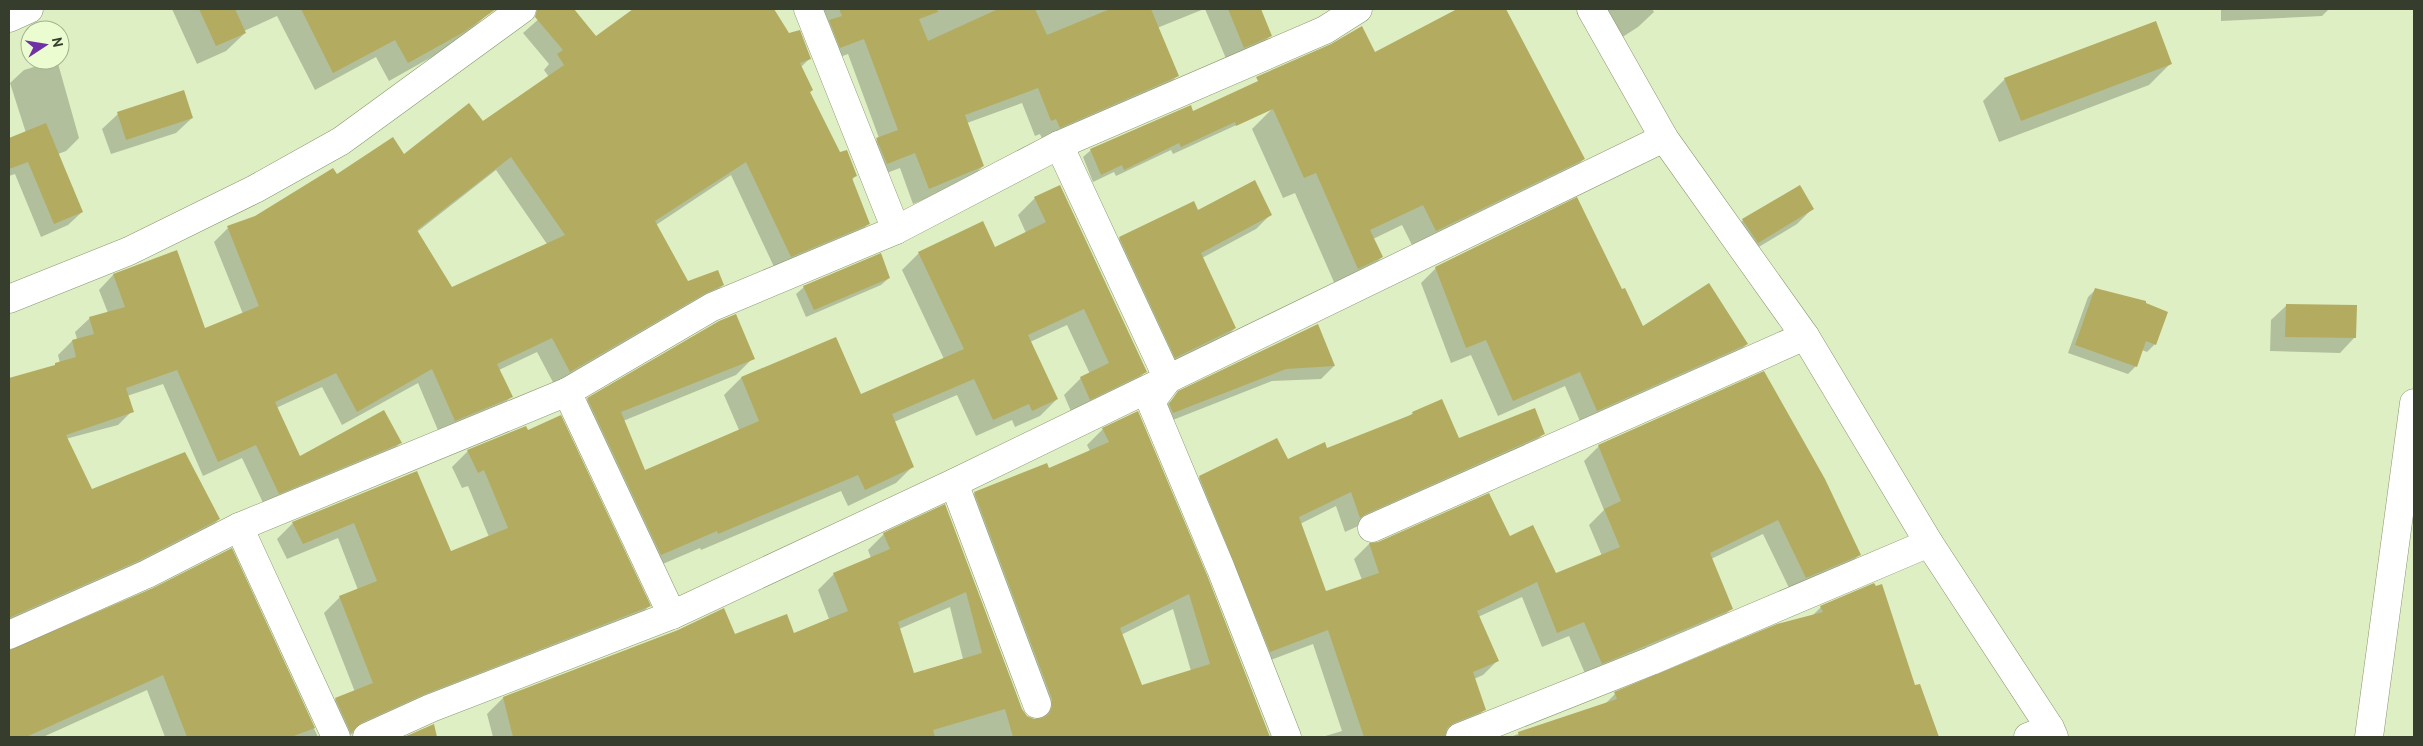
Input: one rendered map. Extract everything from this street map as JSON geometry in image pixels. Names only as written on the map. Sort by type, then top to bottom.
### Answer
[{"type":"street","points":[[9,18],[29,9]]},
{"type":"street","points":[[9,298],[129,251],[255,190],[341,141],[522,9]]},
{"type":"street","points":[[808,9],[896,230]]},
{"type":"street","points":[[9,635],[147,574],[239,527],[567,392],[712,307],[896,230],[1059,145],[1325,30],[1358,9]]},
{"type":"street","points":[[1591,9],[1664,138],[1805,336],[2044,734]]},
{"type":"street","points":[[367,737],[431,708],[672,615],[954,482],[1664,138]]},
{"type":"street","points":[[1059,145],[1168,379]]},
{"type":"street","points":[[1372,528],[1805,336]]},
{"type":"street","points":[[1168,379],[1151,402],[1221,569],[1287,737]]},
{"type":"street","points":[[567,392],[672,615]]},
{"type":"street","points":[[2369,737],[2414,403]]},
{"type":"street","points":[[954,482],[1037,704]]},
{"type":"street","points":[[239,527],[336,737]]},
{"type":"street","points":[[1460,737],[1651,661],[1929,543]]},
{"type":"building","points":[[199,9],[235,9],[246,33],[216,46]]},
{"type":"building","points":[[301,9],[496,9],[464,32],[408,63],[395,40],[333,73]]},
{"type":"building","points":[[537,9],[574,9],[596,36],[633,9],[774,9],[789,33],[800,30],[811,59],[800,63],[813,90],[810,92],[840,152],[847,150],[857,176],[852,178],[870,224],[791,257],[746,162],[655,221],[688,281],[718,270],[724,285],[704,294],[570,372],[552,338],[497,364],[513,397],[455,421],[432,369],[357,412],[336,373],[275,402],[300,456],[384,410],[402,443],[279,494],[256,445],[218,462],[177,370],[126,388],[134,412],[66,435],[92,489],[185,452],[220,519],[140,560],[9,618],[9,378],[76,357],[72,340],[94,334],[89,317],[125,307],[113,274],[177,250],[205,328],[259,306],[227,226],[255,216],[333,168],[337,174],[393,137],[404,154],[469,103],[483,121],[564,65],[557,54],[563,50],[535,17]],"holes":[[[511,157],[565,235],[452,287],[417,230]]]},
{"type":"building","points":[[839,9],[937,9],[938,12],[919,19],[928,41],[998,9],[1035,9],[1047,35],[1110,9],[1151,9],[1179,76],[1060,128],[1056,119],[1051,121],[1038,88],[965,115],[984,166],[929,189],[915,153],[887,164],[876,138],[898,130],[864,39],[840,48],[829,20],[842,16]]},
{"type":"building","points":[[1228,9],[1261,9],[1272,36],[1244,48]]},
{"type":"building","points":[[1457,9],[1506,9],[1585,159],[1436,231],[1423,205],[1370,230],[1383,257],[1358,269],[1316,173],[1304,178],[1273,109],[1236,126],[1235,122],[1181,147],[1179,143],[1124,170],[1122,165],[1101,175],[1090,149],[1191,105],[1193,111],[1258,81],[1256,77],[1331,44],[1362,26],[1375,52]]},
{"type":"building","points":[[2156,21],[2172,64],[2021,121],[2004,78]]},
{"type":"building","points":[[184,90],[193,118],[126,140],[117,112]]},
{"type":"building","points":[[46,123],[83,212],[54,224],[28,162],[9,169],[9,138]]},
{"type":"building","points":[[1255,180],[1272,215],[1201,253],[1236,328],[1175,358],[1119,237],[1194,201],[1198,210]]},
{"type":"building","points":[[1060,185],[1147,372],[1090,400],[1080,377],[1109,363],[1084,309],[1028,335],[1058,399],[1032,411],[1029,404],[993,420],[974,379],[892,414],[914,467],[865,490],[858,475],[718,534],[717,531],[661,555],[587,398],[719,321],[736,314],[755,359],[621,412],[645,470],[759,421],[741,377],[836,337],[861,394],[964,349],[918,252],[983,221],[995,247],[1046,222],[1034,197]]},
{"type":"building","points":[[1800,185],[1814,209],[1758,243],[1742,219]]},
{"type":"building","points":[[1577,197],[1622,289],[1625,288],[1643,326],[1709,283],[1748,344],[1597,411],[1580,372],[1513,401],[1486,340],[1466,348],[1435,267]]},
{"type":"building","points":[[881,253],[890,278],[814,310],[803,286]]},
{"type":"building","points":[[2095,288],[2146,301],[2146,303],[2168,312],[2156,345],[2146,341],[2137,367],[2075,345]]},
{"type":"building","points":[[2286,304],[2357,305],[2356,338],[2285,337]]},
{"type":"building","points":[[1318,324],[1335,366],[1286,369],[1173,413],[1169,404],[1178,391]]},
{"type":"building","points":[[1764,371],[1825,479],[1861,555],[1806,578],[1778,520],[1710,553],[1733,609],[1602,664],[1584,622],[1557,633],[1537,582],[1477,611],[1499,661],[1473,672],[1486,710],[1454,723],[1447,728],[1445,737],[1364,737],[1328,630],[1270,652],[1199,476],[1277,438],[1288,459],[1325,442],[1327,448],[1413,414],[1412,412],[1442,399],[1459,438],[1535,408],[1545,434],[1360,518],[1351,492],[1299,517],[1326,591],[1379,573],[1369,543],[1378,542],[1489,493],[1510,536],[1533,525],[1556,573],[1620,547],[1604,509],[1621,501],[1598,445]]},
{"type":"building","points":[[1138,411],[1207,575],[1270,737],[1013,737],[1005,709],[933,730],[935,737],[513,737],[503,697],[678,630],[724,608],[735,634],[787,614],[794,633],[848,611],[833,573],[890,549],[883,533],[945,504],[1022,709],[1027,716],[1034,719],[1043,718],[1049,714],[1052,707],[1052,699],[974,492],[1047,463],[1049,468],[1109,442],[1102,428]],"holes":[[[966,592],[982,653],[914,673],[898,622]],[[1189,594],[1210,664],[1142,685],[1120,628]]]},
{"type":"building","points":[[561,415],[651,606],[425,694],[361,723],[351,733],[335,698],[373,683],[339,596],[377,581],[354,523],[303,544],[292,522],[417,471],[451,551],[508,528],[484,470],[478,473],[467,450],[526,426],[528,430]]},
{"type":"building","points":[[232,548],[315,728],[291,737],[187,737],[163,675],[26,737],[9,737],[9,650],[153,588]]},
{"type":"building","points":[[1874,583],[1876,586],[1882,584],[1915,685],[1920,684],[1939,737],[1519,737],[1518,732],[1617,699],[1614,692],[1777,624],[1823,612],[1820,606]]},
{"type":"building","points":[[434,724],[437,737],[404,737]]}]
